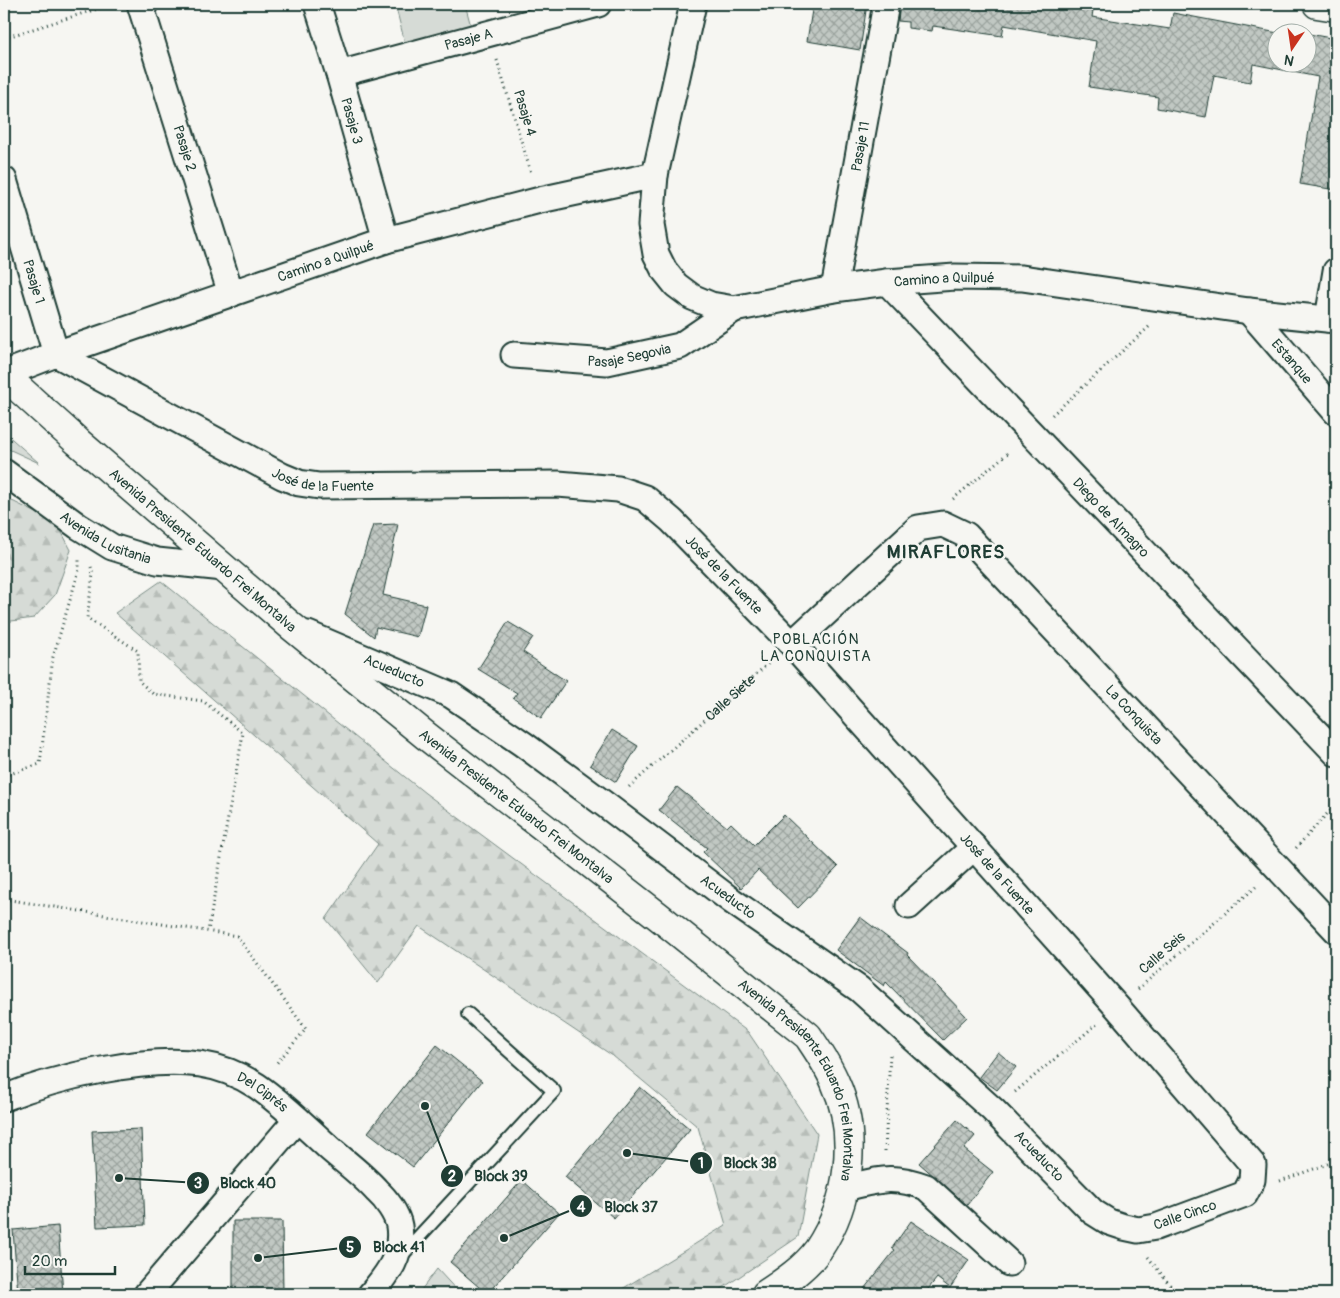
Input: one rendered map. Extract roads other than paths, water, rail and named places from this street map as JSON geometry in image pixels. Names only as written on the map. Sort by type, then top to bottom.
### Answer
[{"type":"street","name":"Pasaje 2","points":[[140,4],[231,294]]},
{"type":"street","name":"Pasaje 3","points":[[317,4],[386,240]]},
{"type":"street","name":"Pasaje A","points":[[339,74],[598,4]]},
{"type":"street","name":"Camino a Quilpué","points":[[693,4],[656,175],[651,225],[656,254],[664,270],[676,286],[692,297],[711,305],[734,309],[834,289],[887,282],[955,277],[1022,278],[1249,311],[1332,320]]},
{"type":"street","name":"Pasaje 11","points":[[834,289],[886,4]]},
{"type":"street","points":[[1317,4],[1336,7]]},
{"type":"street","name":"Camino a Quilpué","points":[[4,375],[56,354],[386,240],[540,200],[656,175]]},
{"type":"street","name":"Pasaje 1","points":[[4,180],[56,354]]},
{"type":"street","points":[[1332,320],[1336,271]]},
{"type":"street","name":"Diego de Almagro","points":[[887,282],[1336,753]]},
{"type":"street","name":"Pasaje Segovia","points":[[514,355],[607,362],[680,346],[734,309]]},
{"type":"street","name":"Estanque","points":[[1249,311],[1336,412]]},
{"type":"street","name":"José de la Fuente","points":[[56,354],[282,476],[299,483],[319,486],[366,487],[558,484],[618,489],[645,498],[672,521],[792,644],[1117,1007],[1253,1165],[1252,1180],[1245,1194]]},
{"type":"street","name":"Avenida Presidente Eduardo Frei Montalva","points":[[4,375],[290,626],[425,736],[658,916],[808,1036],[826,1062],[846,1114],[850,1139],[846,1180],[834,1219],[817,1251],[793,1275],[766,1294]]},
{"type":"street","name":"Avenida Lusitania","points":[[4,472],[78,526],[112,547],[158,561],[224,568]]},
{"type":"street","name":"La Conquista","points":[[792,644],[918,528],[942,524],[966,535],[1336,930]]},
{"type":"street","name":"Acueducto","points":[[290,626],[451,695],[523,744],[732,901],[858,989],[993,1110],[1093,1212],[1109,1222],[1124,1228]]},
{"type":"street","points":[[909,906],[974,847]]},
{"type":"street","name":"Del Ciprés","points":[[4,1098],[18,1092],[69,1078],[125,1066],[170,1062],[201,1064],[233,1073],[257,1087],[297,1119],[378,1191],[389,1206],[398,1224],[399,1242],[394,1264],[371,1294]]},
{"type":"street","points":[[147,1294],[297,1119]]},
{"type":"street","points":[[846,1180],[885,1178],[908,1181],[926,1187],[1008,1263]]},
{"type":"street","name":"Calle Cinco","points":[[1124,1228],[1138,1230],[1156,1227],[1245,1194]]},
{"type":"lane","points":[[394,1264],[554,1091],[468,1014]]},
{"type":"place","name":"Block 39","points":[[425,1106]]},
{"type":"place","name":"Block 38","points":[[627,1153]]},
{"type":"place","name":"Block 40","points":[[119,1178]]},
{"type":"place","name":"Block 37","points":[[504,1238]]},
{"type":"place","name":"Block 41","points":[[258,1258]]},
{"type":"district","name":"MIRAFLORES","points":[[946,552]]},
{"type":"district","name":"POBLACIÓN LA CONQUISTA","points":[[816,648]]}]
